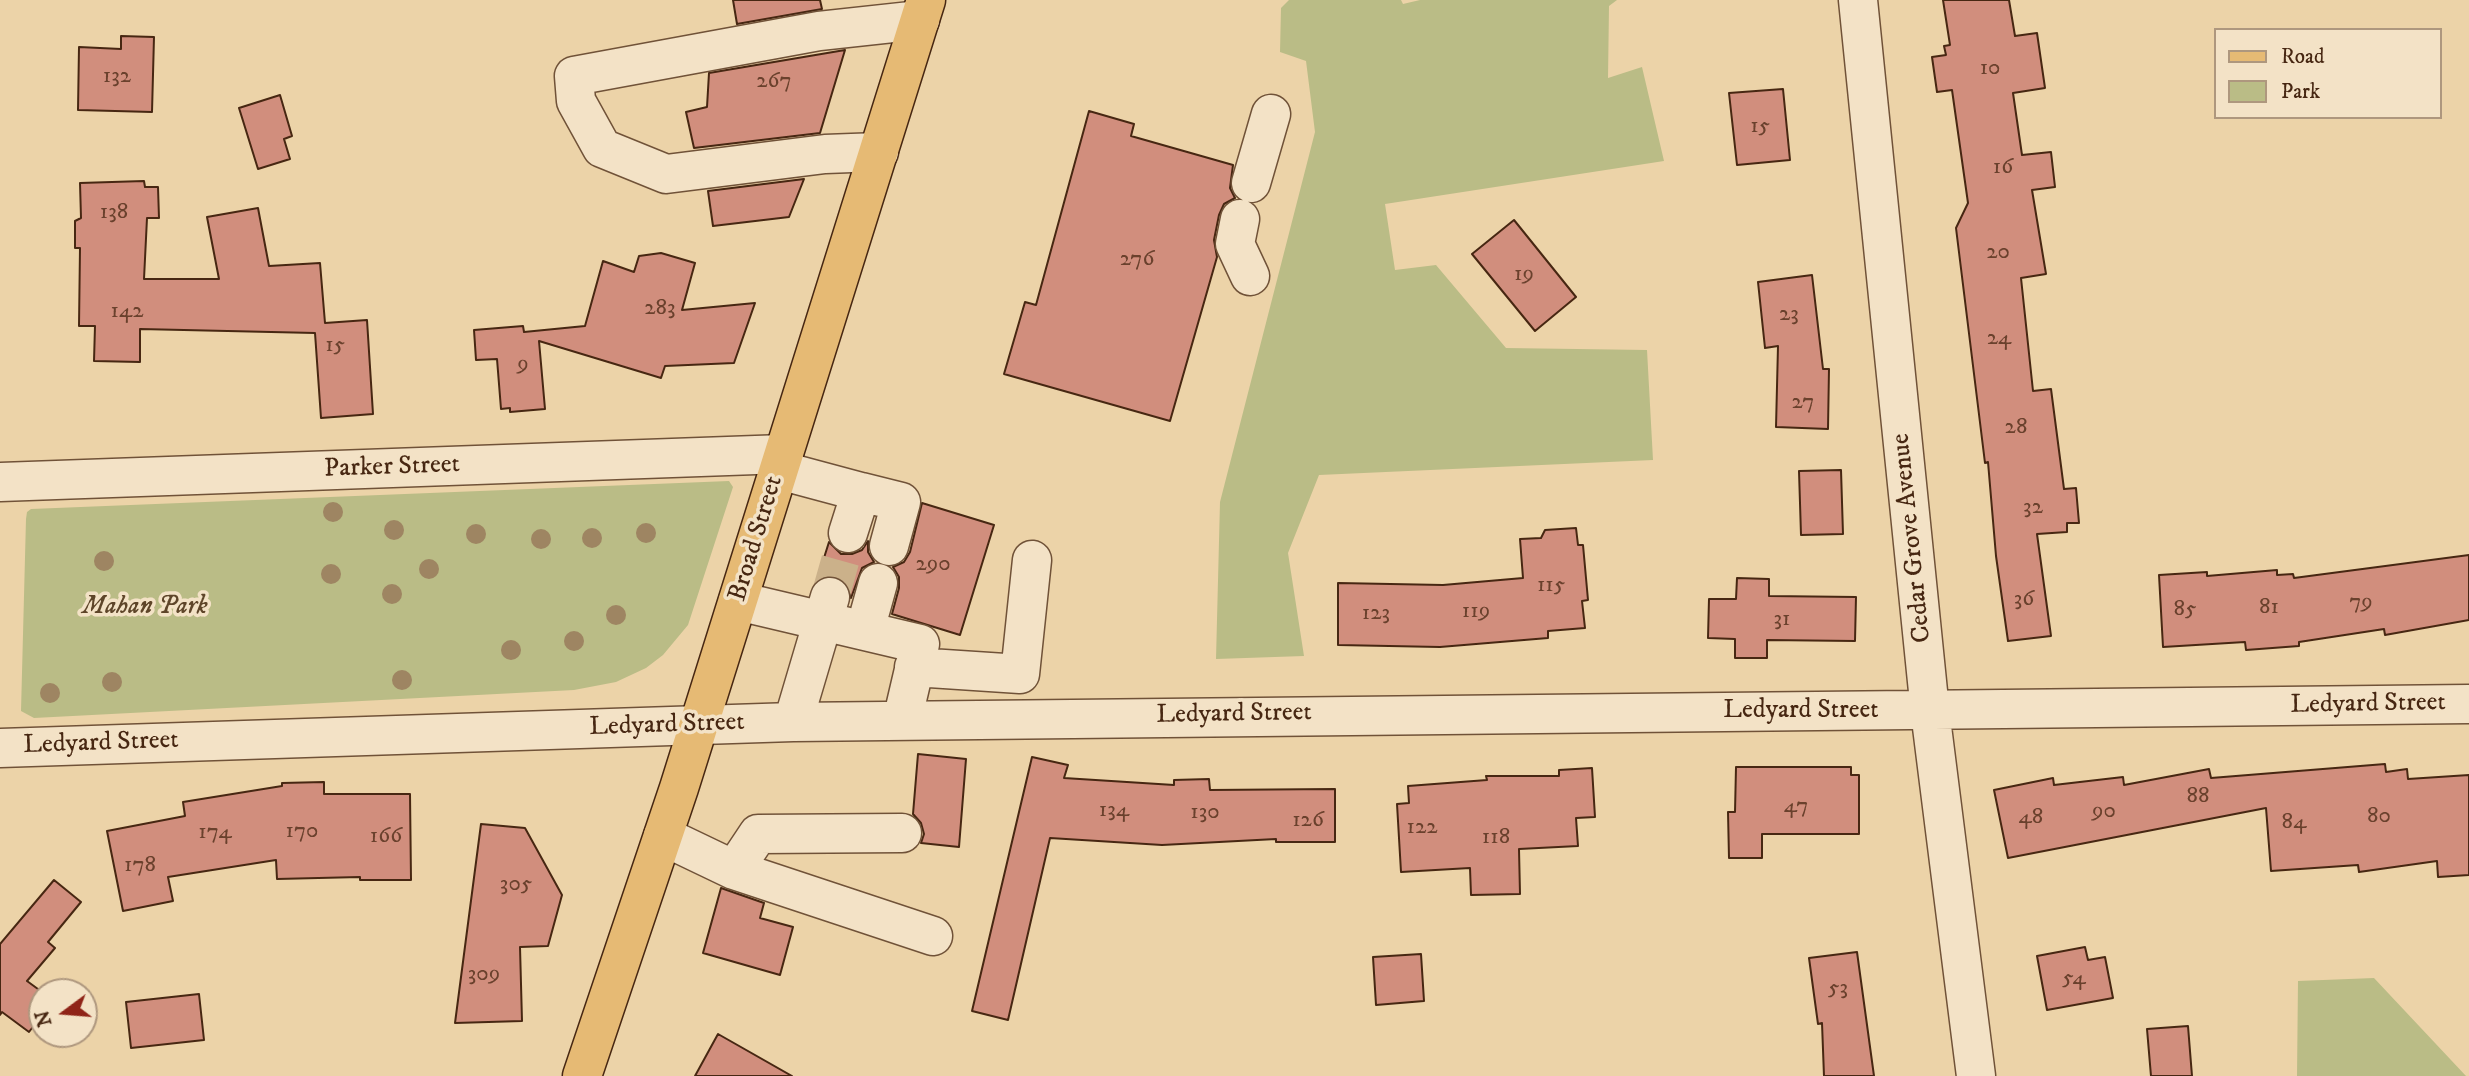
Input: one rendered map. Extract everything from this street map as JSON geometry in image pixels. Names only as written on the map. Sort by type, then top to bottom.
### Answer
[{"type":"main road","name":"Broad Street","points":[[582,1076],[699,725],[923,10]]},
{"type":"street","name":"Cedar Grove Avenue","points":[[1858,0],[1930,711],[1976,1076]]},
{"type":"street","points":[[878,152],[825,153],[666,174],[602,148],[576,101],[574,76],[923,10]]},
{"type":"street","points":[[1251,276],[1234,244],[1271,114]]},
{"type":"street","name":"Parker Street","points":[[0,482],[781,462],[861,492],[901,502],[889,547]]},
{"type":"street","points":[[848,533],[861,492]]},
{"type":"street","points":[[1017,719],[1032,560]]},
{"type":"street","points":[[865,630],[878,583]]},
{"type":"street","points":[[738,601],[825,609],[865,630],[919,644],[902,721]]},
{"type":"street","points":[[793,722],[825,609]]},
{"type":"street","points":[[914,667],[1020,674]]},
{"type":"street","name":"Ledyard Street","points":[[0,748],[793,722],[2469,704]]},
{"type":"street","points":[[734,870],[758,834],[902,833]]},
{"type":"street","points":[[663,836],[734,870],[933,936]]},
{"type":"green space","points":[[1289,0],[1401,0],[1403,4],[1420,0],[1617,0],[1609,6],[1608,78],[1642,67],[1664,161],[1385,204],[1395,270],[1436,265],[1506,348],[1647,350],[1653,460],[1319,475],[1288,553],[1304,656],[1216,659],[1220,502],[1315,132],[1306,61],[1280,52],[1281,8]]},
{"type":"green space","name":"Mahan Park","points":[[729,481],[733,487],[688,625],[663,655],[646,668],[616,682],[574,690],[34,718],[21,711],[26,519],[27,512],[31,509]]},
{"type":"green space","points":[[2374,978],[2466,1076],[2297,1076],[2298,981]]},
{"type":"building","points":[[733,0],[820,0],[822,9],[737,24]]},
{"type":"building","points":[[1943,0],[2009,0],[2015,36],[2037,33],[2045,88],[2013,93],[2022,155],[2051,152],[2055,187],[2032,190],[2046,274],[2021,278],[2033,391],[2051,389],[2064,489],[2076,488],[2079,523],[2067,523],[2067,532],[2037,534],[2051,636],[2008,641],[1996,556],[1988,462],[1985,463],[1956,228],[1968,203],[1952,90],[1937,92],[1932,57],[1946,55],[1944,46],[1950,45]]},
{"type":"building","points":[[121,36],[154,37],[152,112],[78,110],[79,47],[121,49]]},
{"type":"building","points":[[845,50],[820,133],[694,148],[686,112],[707,107],[709,73]]},
{"type":"building","points":[[1783,89],[1790,160],[1737,165],[1729,93]]},
{"type":"building","points":[[280,95],[292,136],[284,139],[290,159],[258,169],[239,108]]},
{"type":"building","points":[[1089,111],[1134,124],[1131,136],[1233,165],[1230,188],[1235,198],[1224,204],[1219,215],[1214,240],[1217,257],[1170,421],[1004,374],[1025,302],[1036,305]]},
{"type":"building","points":[[804,179],[789,217],[713,226],[708,191]]},
{"type":"building","points":[[144,181],[145,187],[158,187],[159,218],[147,218],[144,279],[219,279],[207,217],[258,208],[269,266],[320,263],[325,323],[367,320],[373,414],[321,418],[315,333],[140,329],[140,362],[94,361],[95,326],[79,326],[80,248],[75,248],[75,221],[81,218],[80,183]]},
{"type":"building","points":[[1514,220],[1576,297],[1535,331],[1472,254]]},
{"type":"building","points":[[661,253],[695,263],[682,310],[755,303],[734,363],[665,366],[661,378],[539,341],[545,409],[510,412],[510,408],[501,409],[497,359],[476,360],[474,330],[523,326],[524,332],[585,326],[603,261],[634,272],[639,256]]},
{"type":"building","points":[[1812,275],[1823,369],[1829,369],[1828,429],[1776,427],[1778,346],[1765,348],[1758,282]]},
{"type":"building","points":[[1841,470],[1843,534],[1801,535],[1799,471]]},
{"type":"building","points":[[922,503],[994,525],[960,635],[892,614],[899,588],[899,577],[893,567],[904,562],[910,552]]},
{"type":"building","points":[[1576,528],[1578,545],[1583,545],[1588,600],[1582,601],[1585,628],[1548,631],[1548,638],[1440,647],[1338,645],[1338,583],[1443,585],[1523,578],[1520,539],[1541,538],[1545,530]]},
{"type":"building","points":[[868,541],[868,552],[874,562],[862,568],[851,598],[846,582],[837,576],[826,576],[817,580],[829,542],[841,554],[852,554],[862,550]]},
{"type":"building","points":[[2469,555],[2469,620],[2385,635],[2384,629],[2299,642],[2299,646],[2246,650],[2245,642],[2163,647],[2159,575],[2207,572],[2207,576],[2277,570],[2277,575],[2293,574],[2294,578]]},
{"type":"building","points":[[1737,578],[1769,579],[1769,596],[1856,597],[1855,641],[1767,640],[1767,658],[1735,658],[1735,639],[1708,638],[1709,599],[1736,599]]},
{"type":"building","points":[[918,754],[966,759],[959,847],[921,843],[924,834],[921,823],[913,814]]},
{"type":"building","points":[[1032,757],[1068,765],[1064,778],[1174,785],[1174,780],[1209,779],[1210,790],[1335,789],[1335,842],[1276,842],[1276,839],[1162,845],[1050,838],[1008,1020],[972,1011]]},
{"type":"building","points":[[2385,764],[2386,772],[2407,769],[2408,779],[2469,775],[2469,875],[2438,877],[2437,861],[2359,872],[2358,865],[2271,871],[2266,808],[2008,858],[1994,790],[2053,778],[2054,785],[2123,777],[2124,785],[2209,769],[2211,778]]},
{"type":"building","points":[[1736,767],[1851,767],[1851,775],[1859,775],[1859,834],[1762,834],[1762,858],[1729,858],[1728,812],[1735,812]]},
{"type":"building","points":[[1592,768],[1595,817],[1576,818],[1578,846],[1519,849],[1520,894],[1471,895],[1470,868],[1401,872],[1397,804],[1409,803],[1408,786],[1487,780],[1486,776],[1559,776],[1559,770]]},
{"type":"building","points":[[324,782],[324,794],[410,794],[411,880],[360,880],[360,877],[277,879],[276,860],[168,877],[173,901],[123,911],[107,831],[185,816],[183,802],[282,786],[282,783]]},
{"type":"building","points":[[481,824],[525,828],[562,895],[548,946],[520,947],[522,1021],[455,1023]]},
{"type":"building","points":[[54,880],[81,902],[48,942],[55,948],[28,978],[28,1031],[2,1012],[0,1015],[0,944]]},
{"type":"building","points":[[721,888],[764,903],[760,918],[793,927],[780,975],[703,953]]},
{"type":"building","points":[[2085,947],[2088,960],[2105,957],[2113,998],[2047,1010],[2037,956]]},
{"type":"building","points":[[1857,952],[1874,1076],[1824,1076],[1822,1023],[1818,1024],[1809,958]]},
{"type":"building","points":[[1421,954],[1424,1001],[1376,1005],[1373,957]]},
{"type":"building","points":[[199,994],[204,1040],[131,1048],[126,1002]]},
{"type":"building","points":[[2188,1026],[2192,1076],[2151,1076],[2147,1029]]},
{"type":"building","points":[[718,1034],[792,1076],[695,1076]]},
{"type":"tunnel","points":[[830,597],[848,533]]}]
